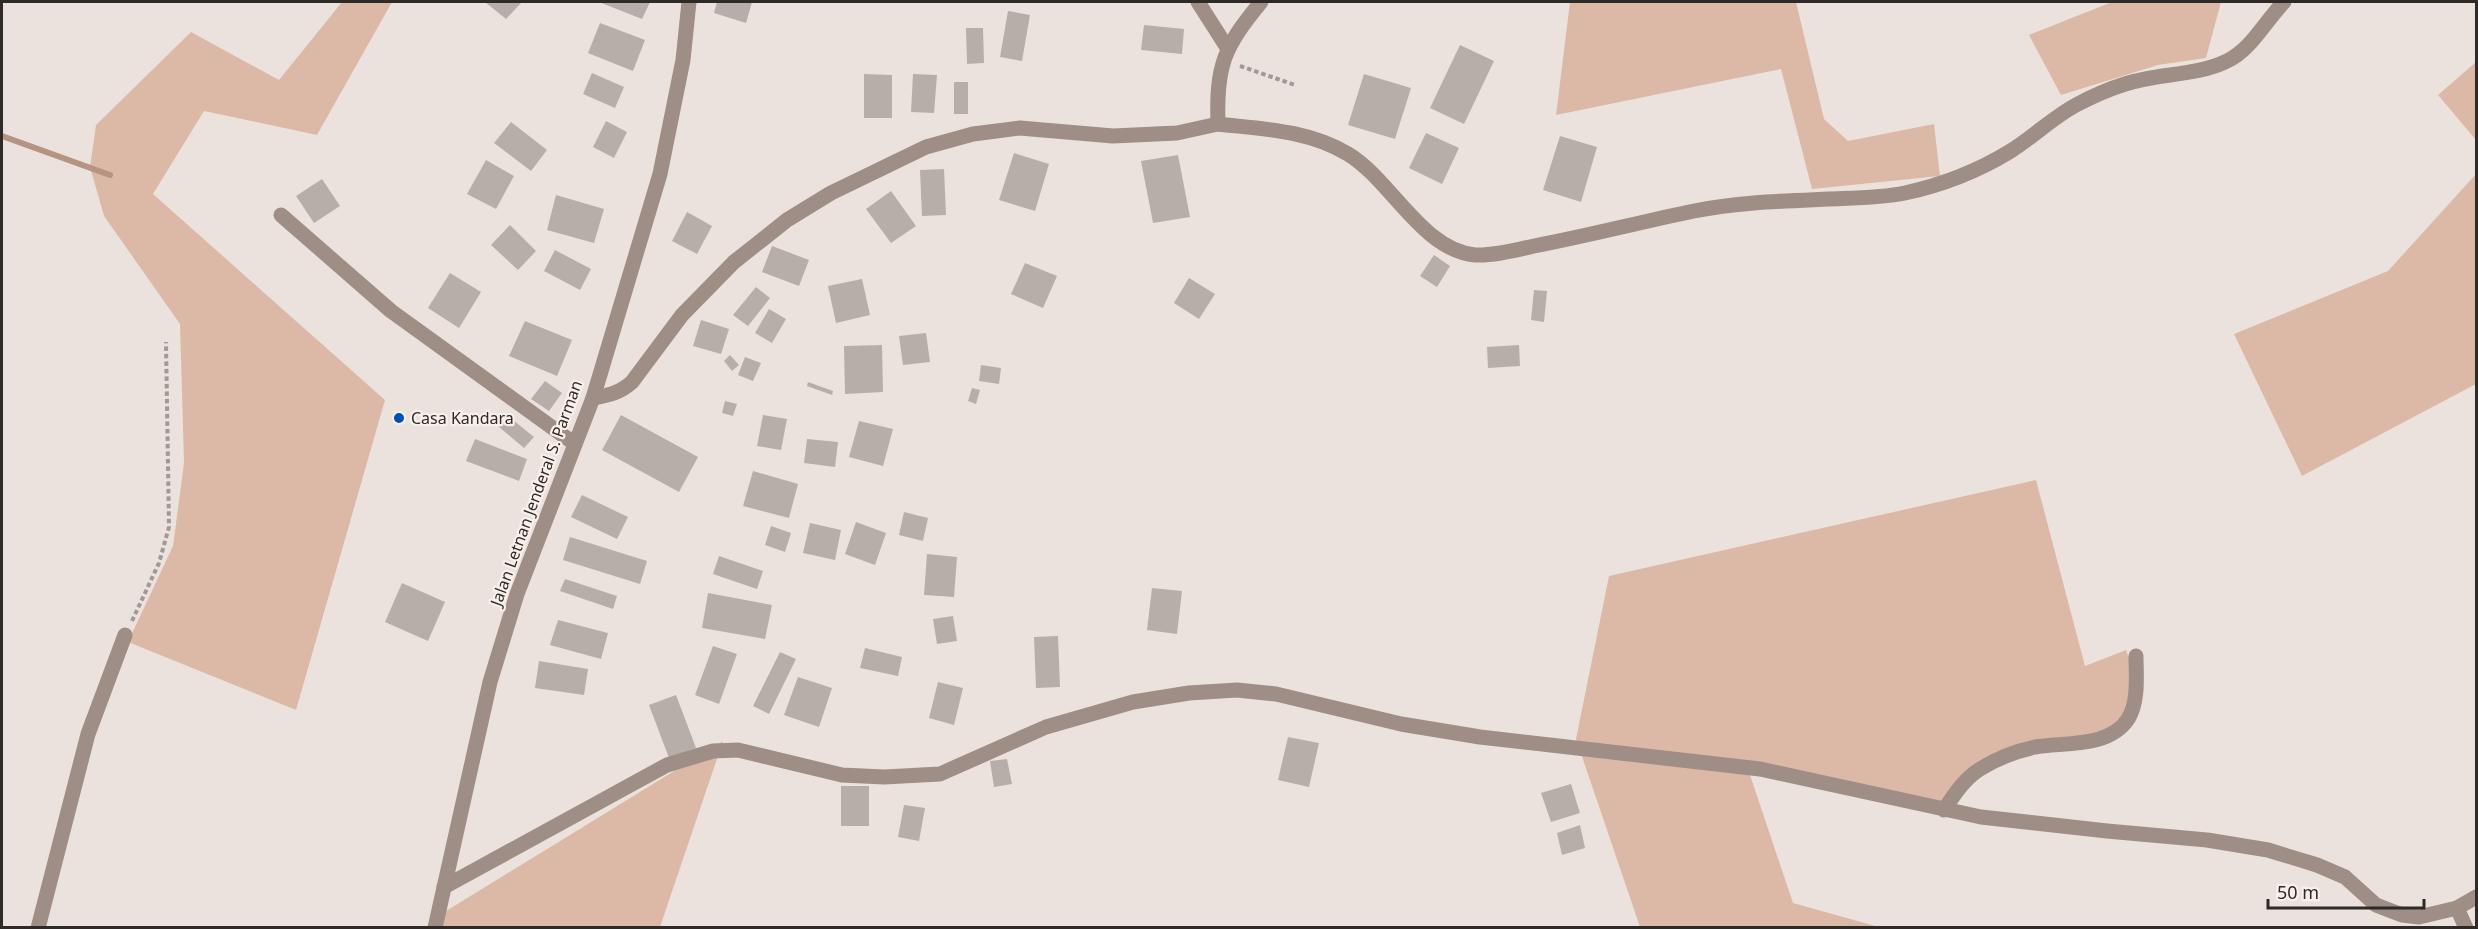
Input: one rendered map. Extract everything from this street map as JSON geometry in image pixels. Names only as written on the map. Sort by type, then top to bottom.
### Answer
[{"type":"street","name":"Jalan Letnan Jenderal S. Parman","points":[[435,927],[494,671],[517,594],[593,398],[660,174],[683,60],[689,2]]},
{"type":"street","points":[[1198,2],[1225,54]]},
{"type":"street","points":[[1218,124],[1217,95],[1225,54],[1242,24],[1261,2]]},
{"type":"street","points":[[593,398],[612,395],[623,390],[632,382],[682,315],[734,262],[787,220],[831,194],[926,147],[973,134],[1020,128],[1113,136],[1177,133],[1218,124],[1314,138],[1349,154],[1376,176],[1423,228],[1436,238],[1454,248],[1475,255],[1554,242],[1697,210],[1753,202],[1875,197],[1902,194],[1940,185],[1976,171],[2010,152],[2075,106],[2093,97],[2125,84],[2171,73],[2206,70],[2230,60],[2249,43],[2284,2]]},
{"type":"street","points":[[281,215],[391,311],[574,444]]},
{"type":"street","points":[[38,927],[88,734],[125,635]]},
{"type":"street","points":[[1944,810],[1970,776],[2009,754],[2033,748],[2102,739],[2116,730],[2128,719],[2134,703],[2136,656]]},
{"type":"street","points":[[444,887],[667,765],[713,751],[738,750],[842,775],[884,777],[940,774],[1046,727],[1133,702],[1189,693],[1237,690],[1276,694],[1401,724],[1480,737],[1760,769],[1944,810],[2031,823],[2207,840],[2268,850],[2317,865],[2345,878],[2376,904],[2402,915],[2419,917],[2457,908],[2476,897]]},
{"type":"street","points":[[2457,908],[2466,927]]},
{"type":"path","points":[[1225,54],[1295,85]]},
{"type":"path","points":[[125,635],[159,563],[169,527],[166,342]]},
{"type":"shaded area","points":[[342,2],[392,2],[317,135],[204,111],[153,194],[385,400],[296,710],[128,642],[173,546],[184,463],[180,324],[104,216],[90,167],[96,125],[191,32],[279,80]]},
{"type":"shaded area","points":[[1570,2],[1796,2],[1824,119],[1848,141],[1934,124],[1940,176],[1812,189],[1781,69],[1556,115]]},
{"type":"shaded area","points":[[2112,2],[2221,2],[2206,58],[2158,65],[2061,95],[2029,35]]},
{"type":"shaded area","points":[[2476,62],[2476,140],[2438,95]]},
{"type":"shaded area","points":[[2476,174],[2476,384],[2302,476],[2234,334],[2388,271]]},
{"type":"shaded area","points":[[2036,480],[2085,666],[2126,650],[2134,673],[2122,719],[2100,735],[2019,746],[1967,769],[1944,807],[1745,760],[1793,903],[1879,927],[1640,927],[1576,739],[1609,576]]},
{"type":"shaded area","points":[[723,741],[660,927],[430,928],[433,919]]},
{"type":"building","points":[[485,2],[522,2],[506,19]]},
{"type":"building","points":[[599,2],[650,2],[642,19]]},
{"type":"building","points":[[717,2],[752,2],[746,23],[714,13]]},
{"type":"building","points":[[1008,11],[1030,15],[1022,61],[1000,57]]},
{"type":"building","points":[[600,23],[645,40],[633,71],[588,53]]},
{"type":"building","points":[[1144,25],[1184,29],[1182,54],[1141,50]]},
{"type":"building","points":[[966,28],[983,28],[984,63],[967,64]]},
{"type":"building","points":[[1460,45],[1494,61],[1464,124],[1430,108]]},
{"type":"building","points":[[592,73],[624,87],[615,108],[583,94]]},
{"type":"building","points":[[864,74],[892,75],[892,118],[864,118]]},
{"type":"building","points":[[913,74],[937,75],[934,113],[911,112]]},
{"type":"building","points":[[1364,74],[1411,88],[1395,139],[1348,125]]},
{"type":"building","points":[[954,82],[968,82],[968,114],[954,114]]},
{"type":"building","points":[[606,121],[627,132],[614,158],[593,147]]},
{"type":"building","points":[[511,122],[547,150],[531,171],[494,143]]},
{"type":"building","points":[[1426,133],[1459,148],[1442,184],[1409,168]]},
{"type":"building","points":[[1560,136],[1597,147],[1581,202],[1543,190]]},
{"type":"building","points":[[1014,153],[1049,164],[1035,211],[999,200]]},
{"type":"building","points":[[1178,155],[1190,217],[1153,223],[1141,161]]},
{"type":"building","points":[[486,160],[514,176],[496,209],[467,194]]},
{"type":"building","points":[[944,169],[946,215],[922,216],[920,170]]},
{"type":"building","points":[[322,179],[340,206],[314,223],[296,196]]},
{"type":"building","points":[[891,191],[916,226],[891,243],[866,209]]},
{"type":"building","points":[[556,195],[604,209],[594,243],[547,230]]},
{"type":"building","points":[[687,212],[712,226],[697,254],[672,241]]},
{"type":"building","points":[[510,225],[536,251],[518,270],[491,245]]},
{"type":"building","points":[[772,246],[809,260],[799,286],[762,272]]},
{"type":"building","points":[[555,250],[591,269],[580,290],[544,271]]},
{"type":"building","points":[[1434,255],[1450,266],[1437,287],[1420,276]]},
{"type":"building","points":[[1025,263],[1057,276],[1043,308],[1011,294]]},
{"type":"building","points":[[450,273],[481,292],[459,328],[428,308]]},
{"type":"building","points":[[1189,278],[1215,294],[1199,319],[1174,303]]},
{"type":"building","points":[[862,279],[870,315],[836,323],[828,286]]},
{"type":"building","points":[[756,287],[770,298],[748,326],[733,315]]},
{"type":"building","points":[[1534,290],[1547,291],[1544,322],[1531,320]]},
{"type":"building","points":[[769,309],[786,319],[772,343],[755,333]]},
{"type":"building","points":[[701,320],[729,329],[721,354],[693,346]]},
{"type":"building","points":[[525,321],[572,340],[557,376],[509,356]]},
{"type":"building","points":[[926,333],[930,362],[903,365],[899,336]]},
{"type":"building","points":[[882,345],[883,392],[845,394],[844,346]]},
{"type":"building","points":[[1519,345],[1520,366],[1488,368],[1487,347]]},
{"type":"building","points":[[730,355],[739,365],[732,371],[724,361]]},
{"type":"building","points":[[745,357],[761,363],[753,381],[738,375]]},
{"type":"building","points":[[981,365],[1001,368],[999,384],[979,381]]},
{"type":"building","points":[[545,381],[562,393],[549,411],[531,399]]},
{"type":"building","points":[[808,382],[833,391],[832,395],[807,386]]},
{"type":"building","points":[[972,388],[980,390],[976,404],[968,401]]},
{"type":"building","points":[[725,401],[737,404],[733,416],[722,413]]},
{"type":"building","points":[[621,415],[698,457],[679,492],[602,450]]},
{"type":"building","points":[[763,415],[787,419],[781,450],[757,446]]},
{"type":"building","points":[[508,416],[534,437],[524,448],[499,427]]},
{"type":"building","points":[[859,421],[893,429],[883,466],[849,457]]},
{"type":"building","points":[[475,439],[527,459],[519,481],[466,461]]},
{"type":"building","points":[[807,439],[838,442],[835,467],[804,463]]},
{"type":"building","points":[[753,471],[798,484],[789,518],[743,506]]},
{"type":"building","points":[[582,495],[628,517],[617,539],[571,517]]},
{"type":"building","points":[[904,512],[928,518],[923,541],[899,535]]},
{"type":"building","points":[[856,522],[886,533],[875,565],[845,554]]},
{"type":"building","points":[[810,523],[841,530],[835,560],[803,553]]},
{"type":"building","points":[[771,526],[791,533],[785,552],[765,545]]},
{"type":"building","points":[[570,537],[647,561],[640,584],[563,560]]},
{"type":"building","points":[[927,554],[957,557],[954,597],[924,595]]},
{"type":"building","points":[[719,556],[763,571],[757,589],[713,574]]},
{"type":"building","points":[[565,579],[617,596],[613,609],[560,591]]},
{"type":"building","points":[[402,583],[445,602],[428,641],[385,622]]},
{"type":"building","points":[[1152,588],[1182,591],[1177,634],[1147,630]]},
{"type":"building","points":[[708,593],[772,605],[765,639],[702,628]]},
{"type":"building","points":[[953,616],[957,641],[937,644],[933,619]]},
{"type":"building","points":[[558,620],[608,633],[601,659],[550,645]]},
{"type":"building","points":[[1058,636],[1060,687],[1036,688],[1034,637]]},
{"type":"building","points":[[713,646],[737,654],[719,704],[695,695]]},
{"type":"building","points":[[865,648],[902,657],[898,676],[860,668]]},
{"type":"building","points":[[780,652],[796,659],[769,714],[753,706]]},
{"type":"building","points":[[539,661],[588,669],[584,695],[535,688]]},
{"type":"building","points":[[798,677],[832,688],[819,727],[784,715]]},
{"type":"building","points":[[938,682],[963,688],[954,725],[929,718]]},
{"type":"building","points":[[676,695],[696,748],[669,758],[649,705]]},
{"type":"building","points":[[1288,737],[1319,743],[1309,787],[1278,780]]},
{"type":"building","points":[[1007,759],[1012,784],[994,787],[990,761]]},
{"type":"building","points":[[1571,784],[1580,813],[1551,822],[1541,793]]},
{"type":"building","points":[[841,786],[869,786],[869,826],[841,826]]},
{"type":"building","points":[[904,805],[925,808],[919,841],[898,837]]},
{"type":"building","points":[[1580,825],[1585,848],[1562,855],[1557,833]]},
{"type":"waterway","points":[[2,136],[110,175]]},
{"type":"place","name":"Casa Kandara","points":[[399,418]]}]
